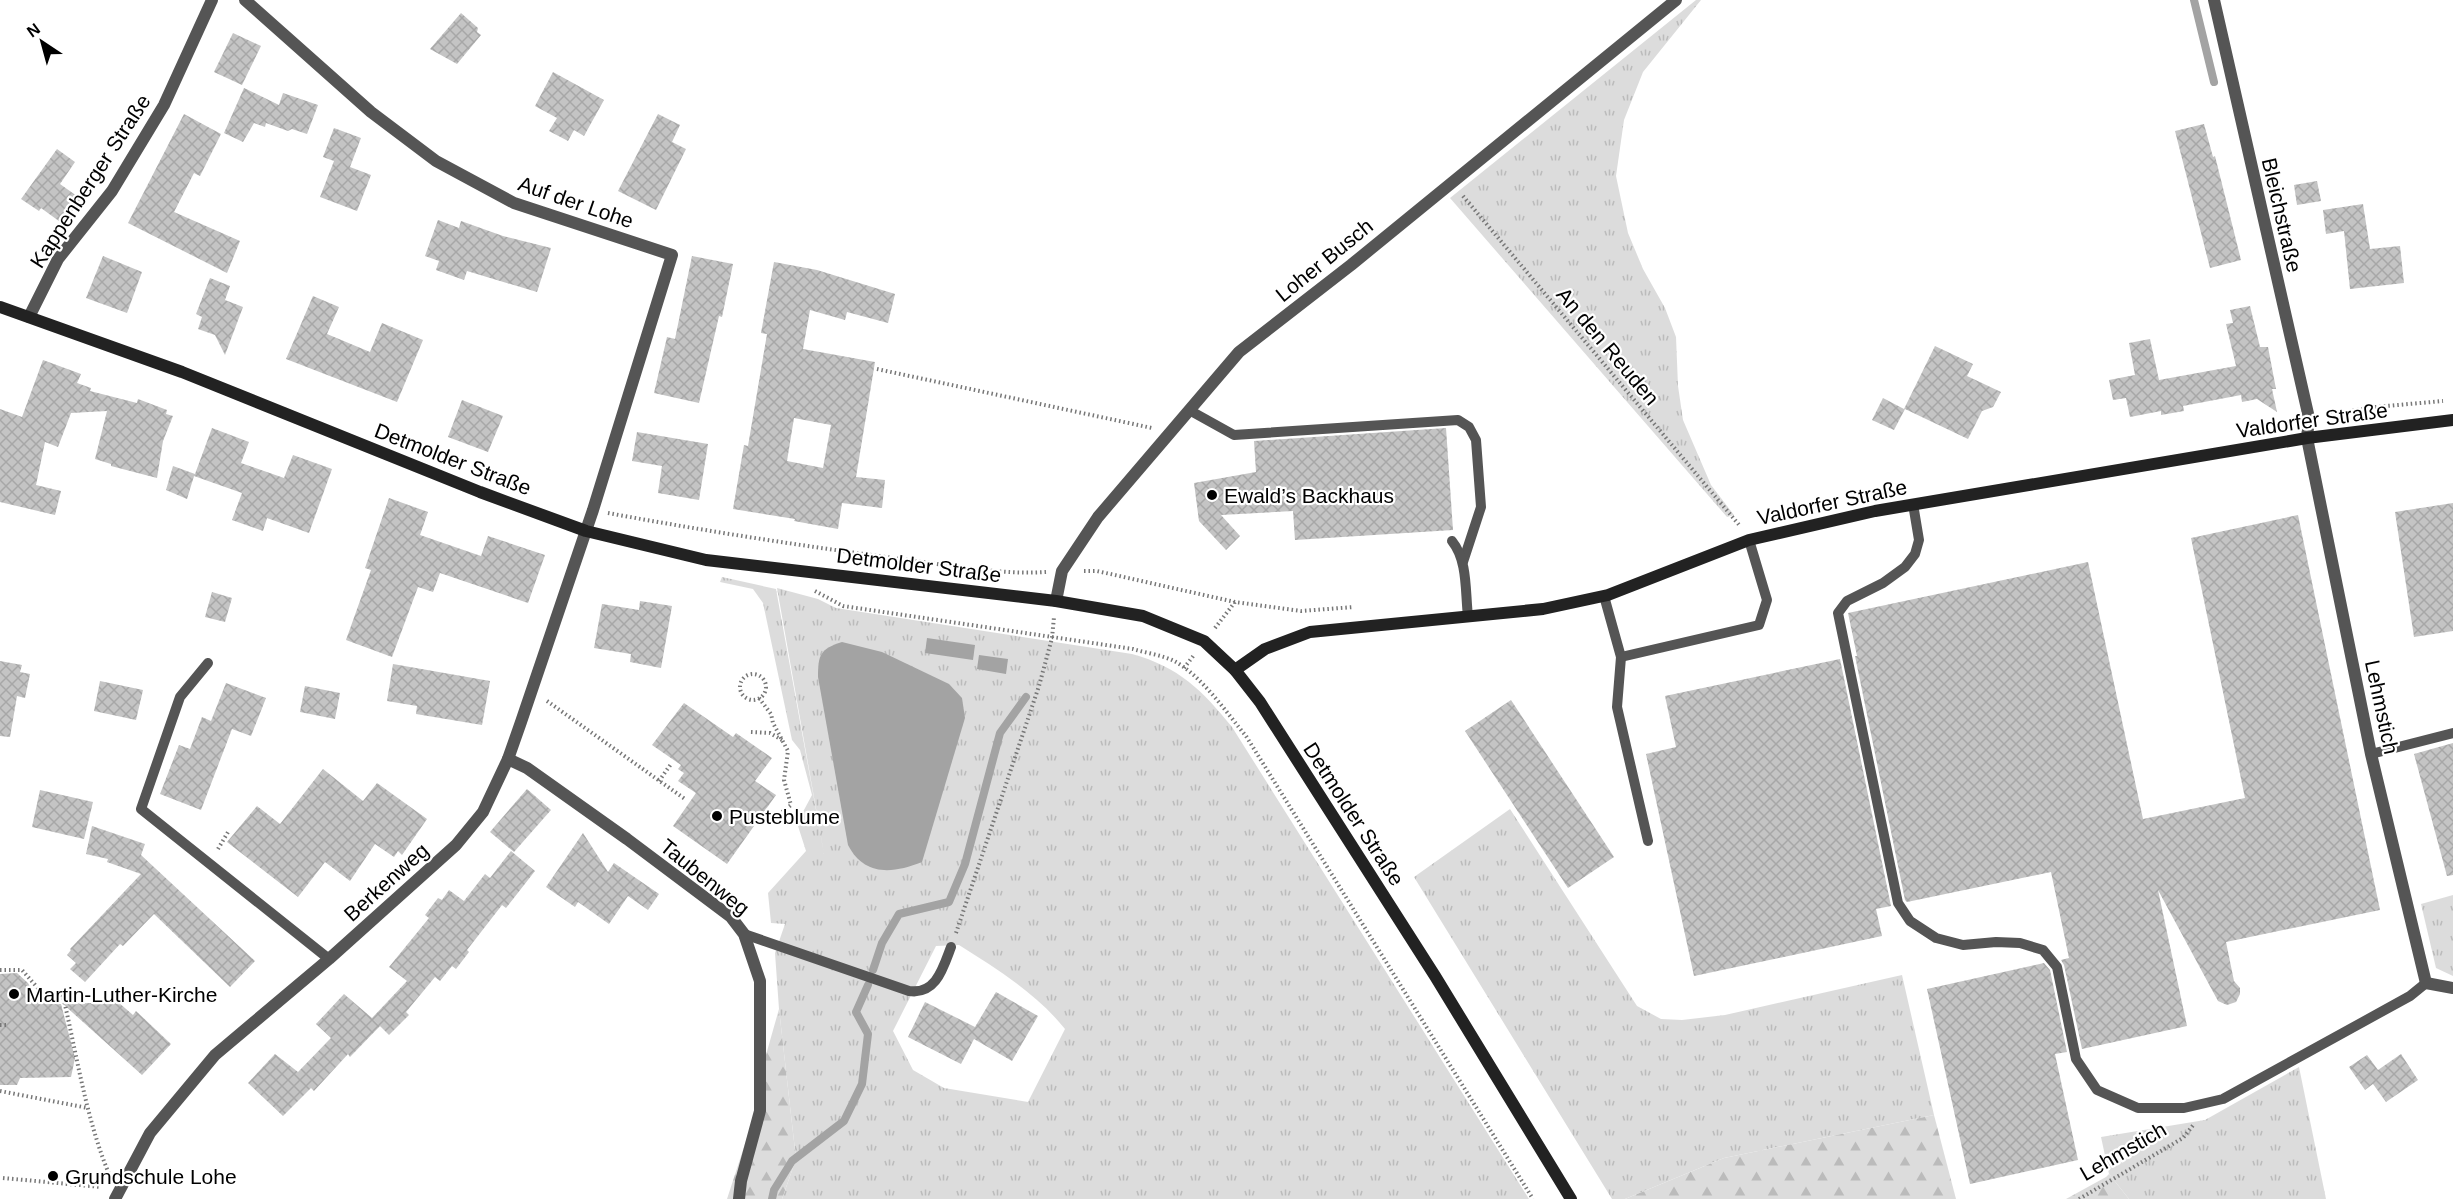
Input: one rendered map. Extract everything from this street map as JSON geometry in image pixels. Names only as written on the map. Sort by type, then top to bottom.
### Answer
[{"type":"main road","name":"Detmolder Straße","points":[[0,307],[182,372],[480,492],[586,531],[706,560],[1056,601],[1143,616],[1204,642],[1235,670],[1260,702],[1435,976],[1571,1199]]},
{"type":"main road","name":"Valdorfer Straße","points":[[1235,670],[1265,649],[1311,632],[1544,609],[1604,596],[1749,540],[1799,527],[1913,504],[2307,438],[2453,420]]},
{"type":"street","name":"Kappenberger Straße","points":[[29,317],[58,258],[112,191],[164,105],[212,0]]},
{"type":"street","name":"Auf der Lohe","points":[[245,0],[371,112],[436,161],[514,203],[672,255],[586,531]]},
{"type":"street","name":"Loher Busch","points":[[1056,601],[1062,571],[1098,517],[1239,352],[1351,265],[1676,0]]},
{"type":"street","name":"Bleichstraße","points":[[2214,0],[2309,418],[2307,438]]},
{"type":"street","name":"Lehmstich","points":[[2307,438],[2371,754],[2426,983]]},
{"type":"street","name":"Berkenweg","points":[[115,1194],[150,1132],[215,1055],[329,959],[456,845],[483,812],[508,759],[586,531]]},
{"type":"street","name":"Taubenweg","points":[[508,759],[527,768],[731,916],[744,934],[759,981],[759,1111],[741,1181],[739,1199]]},
{"type":"street","points":[[2426,983],[2453,988]]},
{"type":"lane","points":[[1189,410],[1234,435],[1458,420],[1469,427],[1476,440],[1481,507],[1463,562]]},
{"type":"lane","points":[[1913,504],[1919,540],[1915,554],[1905,567],[1883,583],[1847,601],[1838,613],[1898,903],[1910,921],[1936,938],[1963,945],[1996,942],[2020,943],[2043,950],[2057,967],[2076,1059],[2097,1090],[2138,1108],[2184,1108],[2223,1099],[2410,996],[2426,983]]},
{"type":"lane","points":[[1621,657],[1759,626],[1767,600],[1749,540]]},
{"type":"lane","points":[[1452,541],[1459,550],[1463,562],[1467,616]]},
{"type":"lane","points":[[1604,596],[1621,657],[1617,707],[1648,841]]},
{"type":"lane","points":[[208,663],[180,697],[141,809],[329,959]]},
{"type":"lane","points":[[2371,754],[2453,733]]},
{"type":"lane","points":[[744,934],[919,993],[931,987],[940,975],[951,948]]},
{"type":"path","name":"An den Reuden","points":[[1451,182],[1742,529]]},
{"type":"path","points":[[877,369],[1171,431]]},
{"type":"path","points":[[593,510],[717,534],[1020,574],[1062,571]]},
{"type":"path","points":[[811,589],[843,606],[1133,649],[1172,660],[1184,668],[1213,696],[1246,736],[1533,1199]]},
{"type":"path","points":[[951,948],[1039,686],[1052,638],[1056,601]]},
{"type":"path","points":[[1204,642],[1235,602]]},
{"type":"path","points":[[756,674],[764,680],[766,690],[759,698],[750,699],[741,693],[740,683],[746,675],[756,674]]},
{"type":"path","points":[[532,690],[685,799]]},
{"type":"path","points":[[759,698],[771,714],[773,723],[788,751],[784,780],[791,805],[776,817]]},
{"type":"path","points":[[751,732],[770,733],[782,741]]},
{"type":"path","points":[[659,781],[671,764]]},
{"type":"path","points":[[0,970],[22,970],[43,994],[63,996],[88,1108],[115,1194],[3,1178]]},
{"type":"path","points":[[0,1025],[7,1025]]},
{"type":"path","points":[[0,1091],[88,1108]]},
{"type":"path","name":"Lehmstich","points":[[2079,1199],[2183,1138],[2197,1120]]},
{"type":"green space","points":[[1696,0],[1701,0],[1643,72],[1624,120],[1616,176],[1628,233],[1643,269],[1665,308],[1676,337],[1678,386],[1683,420],[1711,485],[1734,515],[1727,517],[1450,198]]},
{"type":"green space","points":[[722,577],[776,589],[824,854],[777,588],[818,599],[836,608],[1132,654],[1149,659],[1176,673],[1200,691],[1232,727],[1529,1199],[782,1199],[796,1159],[775,953],[785,924],[771,923],[768,893],[806,851],[797,823],[812,795],[800,750],[792,740],[763,603],[753,589],[720,582]],"holes":[[[959,945],[1029,993],[1065,1029],[1028,1102],[944,1088],[913,1070],[893,1031],[936,946]]]},
{"type":"green space","points":[[1510,809],[1637,1006],[1661,1019],[1682,1020],[1725,1015],[1902,975],[1934,1115],[1724,1158],[1625,1199],[1612,1199],[1414,877]]},
{"type":"green space","points":[[2453,895],[2453,976],[2436,968],[2421,904]]},
{"type":"green space","points":[[779,1009],[796,1159],[782,1199],[727,1199],[754,1116],[760,1076]]},
{"type":"green space","points":[[2299,1067],[2326,1199],[2129,1199],[2109,1174],[2101,1137],[2205,1120]]},
{"type":"green space","points":[[1934,1115],[1956,1199],[1625,1199],[1724,1158]]},
{"type":"green space","points":[[2109,1174],[2129,1199],[2066,1199],[2106,1177]]},
{"type":"shaded area","points":[[927,638],[975,645],[973,660],[925,653]]},
{"type":"shaded area","points":[[842,642],[882,652],[949,684],[962,698],[965,718],[922,862],[911,866],[890,870],[871,867],[862,862],[848,845],[818,677],[822,654],[829,647]]},
{"type":"shaded area","points":[[979,655],[1008,659],[1006,674],[977,669]]},
{"type":"building","points":[[461,13],[478,28],[477,32],[481,35],[457,64],[430,49]]},
{"type":"building","points":[[233,33],[261,46],[242,85],[214,72]]},
{"type":"building","points":[[553,72],[604,100],[584,136],[574,130],[568,141],[549,131],[557,118],[535,106]]},
{"type":"building","points":[[244,88],[279,105],[283,93],[318,105],[307,134],[292,129],[288,131],[266,123],[265,127],[254,123],[243,142],[224,133]]},
{"type":"building","points":[[184,114],[221,134],[200,176],[194,173],[174,212],[240,241],[227,273],[128,223]]},
{"type":"building","points":[[658,114],[680,125],[672,142],[686,149],[656,210],[618,191]]},
{"type":"building","points":[[2204,124],[2213,157],[2215,156],[2241,260],[2210,268],[2175,131]]},
{"type":"building","points":[[334,128],[361,138],[350,167],[371,175],[357,211],[320,197],[334,161],[323,157]]},
{"type":"building","points":[[57,149],[75,162],[60,184],[81,199],[63,224],[41,208],[39,211],[21,199]]},
{"type":"building","points":[[2317,181],[2321,201],[2297,205],[2294,185]]},
{"type":"building","points":[[2363,204],[2370,249],[2400,246],[2404,283],[2350,289],[2344,231],[2326,234],[2323,210]]},
{"type":"building","points":[[438,220],[459,228],[461,221],[503,236],[551,248],[537,292],[467,271],[464,280],[436,270],[439,261],[425,256]]},
{"type":"building","points":[[103,256],[142,272],[127,313],[86,298]]},
{"type":"building","points":[[692,256],[733,264],[722,317],[719,316],[699,403],[654,393],[667,337],[675,339]]},
{"type":"building","points":[[774,262],[817,270],[895,294],[888,323],[847,312],[845,320],[810,310],[803,349],[875,362],[856,477],[885,480],[882,508],[842,503],[838,529],[733,509],[744,445],[748,446],[767,334],[761,333]],"holes":[[[794,418],[831,425],[823,468],[787,461]]]},
{"type":"building","points":[[210,278],[230,286],[225,300],[243,307],[225,355],[215,335],[198,329],[202,317],[196,314]]},
{"type":"building","points":[[313,296],[339,307],[327,334],[370,352],[382,323],[423,340],[397,402],[286,359]]},
{"type":"building","points":[[2250,306],[2260,347],[2268,347],[2276,389],[2272,389],[2277,412],[2257,399],[2242,402],[2241,395],[2183,406],[2184,411],[2161,415],[2161,411],[2130,417],[2126,398],[2113,400],[2109,380],[2135,375],[2129,343],[2150,339],[2159,380],[2236,366],[2226,324],[2233,323],[2230,310]]},
{"type":"building","points":[[1935,346],[1973,364],[1967,376],[2001,392],[1993,407],[1982,411],[1968,439],[1905,409],[1894,430],[1872,420],[1883,398],[1904,409]]},
{"type":"building","points":[[43,360],[81,374],[77,383],[91,388],[90,391],[137,403],[138,399],[167,410],[166,414],[173,416],[163,441],[157,478],[111,466],[111,464],[95,459],[107,411],[71,413],[58,447],[45,442],[36,485],[61,491],[55,515],[0,502],[0,409],[22,417]]},
{"type":"building","points":[[462,400],[503,416],[488,452],[448,437]]},
{"type":"building","points":[[212,428],[249,442],[241,463],[284,478],[293,455],[332,469],[309,533],[267,518],[263,531],[232,520],[242,493],[194,476],[187,499],[166,490],[173,466],[195,474]]},
{"type":"building","points":[[1446,428],[1453,530],[1295,540],[1293,511],[1221,515],[1240,536],[1226,550],[1199,521],[1194,483],[1256,472],[1254,441]]},
{"type":"building","points":[[637,432],[708,444],[699,500],[658,493],[662,466],[632,461]]},
{"type":"building","points":[[389,498],[428,512],[420,535],[481,556],[488,536],[545,555],[528,603],[440,573],[433,592],[418,587],[392,657],[346,640],[371,570],[365,568]]},
{"type":"building","points":[[2453,503],[2453,631],[2414,637],[2395,512]]},
{"type":"building","points":[[2298,515],[2380,910],[2226,942],[2234,981],[2240,988],[2236,1002],[2227,1005],[2218,1001],[2158,890],[2187,1026],[2082,1049],[2061,960],[2069,958],[2051,872],[1907,902],[1905,900],[1848,613],[2088,562],[2143,819],[2245,798],[2191,538]]},
{"type":"building","points":[[212,592],[232,598],[225,622],[205,617]]},
{"type":"building","points":[[640,601],[672,606],[661,668],[630,662],[631,654],[594,648],[602,604],[639,610]]},
{"type":"building","points":[[1840,659],[1891,906],[1876,909],[1882,936],[1694,976],[1646,754],[1676,747],[1665,696]]},
{"type":"building","points":[[0,661],[22,665],[20,672],[30,674],[25,698],[17,696],[10,737],[0,736]]},
{"type":"building","points":[[393,664],[490,681],[482,725],[416,714],[417,706],[387,701]]},
{"type":"building","points":[[100,681],[143,690],[136,720],[94,711]]},
{"type":"building","points":[[226,683],[266,698],[251,736],[232,729],[201,810],[160,794],[179,745],[190,749],[202,717],[211,721]]},
{"type":"building","points":[[305,686],[340,693],[335,719],[300,712]]},
{"type":"building","points":[[1511,700],[1614,857],[1568,888],[1465,731]]},
{"type":"building","points":[[684,703],[733,737],[736,733],[772,758],[755,781],[776,795],[727,864],[673,826],[696,793],[678,781],[684,773],[678,769],[681,765],[652,745]]},
{"type":"building","points":[[2453,743],[2453,875],[2447,876],[2414,754]]},
{"type":"building","points":[[323,769],[363,801],[377,783],[427,819],[402,855],[398,851],[394,857],[375,844],[350,881],[325,862],[298,897],[227,842],[257,806],[280,824]]},
{"type":"building","points":[[527,789],[551,810],[514,852],[490,832]]},
{"type":"building","points":[[40,790],[93,802],[84,839],[32,827]]},
{"type":"building","points":[[92,826],[145,844],[141,855],[255,961],[230,987],[154,914],[123,946],[120,944],[85,982],[70,969],[76,963],[67,955],[70,949],[141,874],[107,862],[108,859],[86,854]]},
{"type":"building","points":[[583,833],[608,872],[614,863],[659,894],[648,910],[628,896],[609,924],[578,902],[575,907],[546,887]]},
{"type":"building","points":[[511,851],[535,871],[506,908],[502,905],[467,950],[469,952],[456,969],[452,966],[440,981],[435,977],[406,1012],[409,1015],[389,1035],[380,1026],[350,1057],[348,1054],[314,1091],[311,1088],[283,1116],[248,1083],[275,1054],[298,1072],[331,1038],[316,1024],[344,994],[372,1018],[407,981],[389,967],[429,918],[425,915],[438,898],[442,900],[449,890],[464,901],[485,874],[490,878]]},
{"type":"building","points":[[2044,963],[2050,970],[2067,1052],[2055,1054],[2078,1160],[1970,1184],[1927,989]]},
{"type":"building","points":[[17,973],[28,983],[37,1000],[50,1004],[61,1004],[75,1058],[71,1077],[20,1078],[17,1085],[0,1085],[0,974]]},
{"type":"building","points":[[996,992],[1038,1016],[1012,1061],[974,1039],[961,1064],[908,1037],[925,1002],[975,1027]]},
{"type":"building","points":[[118,1002],[133,1015],[136,1011],[171,1044],[142,1075],[63,1004]]},
{"type":"building","points":[[2401,1054],[2418,1080],[2386,1102],[2373,1084],[2365,1090],[2349,1067],[2367,1055],[2378,1070]]},
{"type":"waterway","points":[[2194,0],[2214,82]]},
{"type":"waterway","points":[[873,970],[882,943],[899,914],[949,902],[965,864],[1000,733],[1026,697]]},
{"type":"waterway","points":[[772,1199],[774,1190],[792,1161],[844,1121],[862,1084],[868,1034],[856,1012],[868,985]]},
{"type":"place","name":"Ewald’s Backhaus","points":[[1212,495]]},
{"type":"place","name":"Pusteblume","points":[[717,816]]},
{"type":"place","name":"Martin-Luther-Kirche","points":[[14,994]]},
{"type":"place","name":"Grundschule Lohe","points":[[53,1176]]}]
